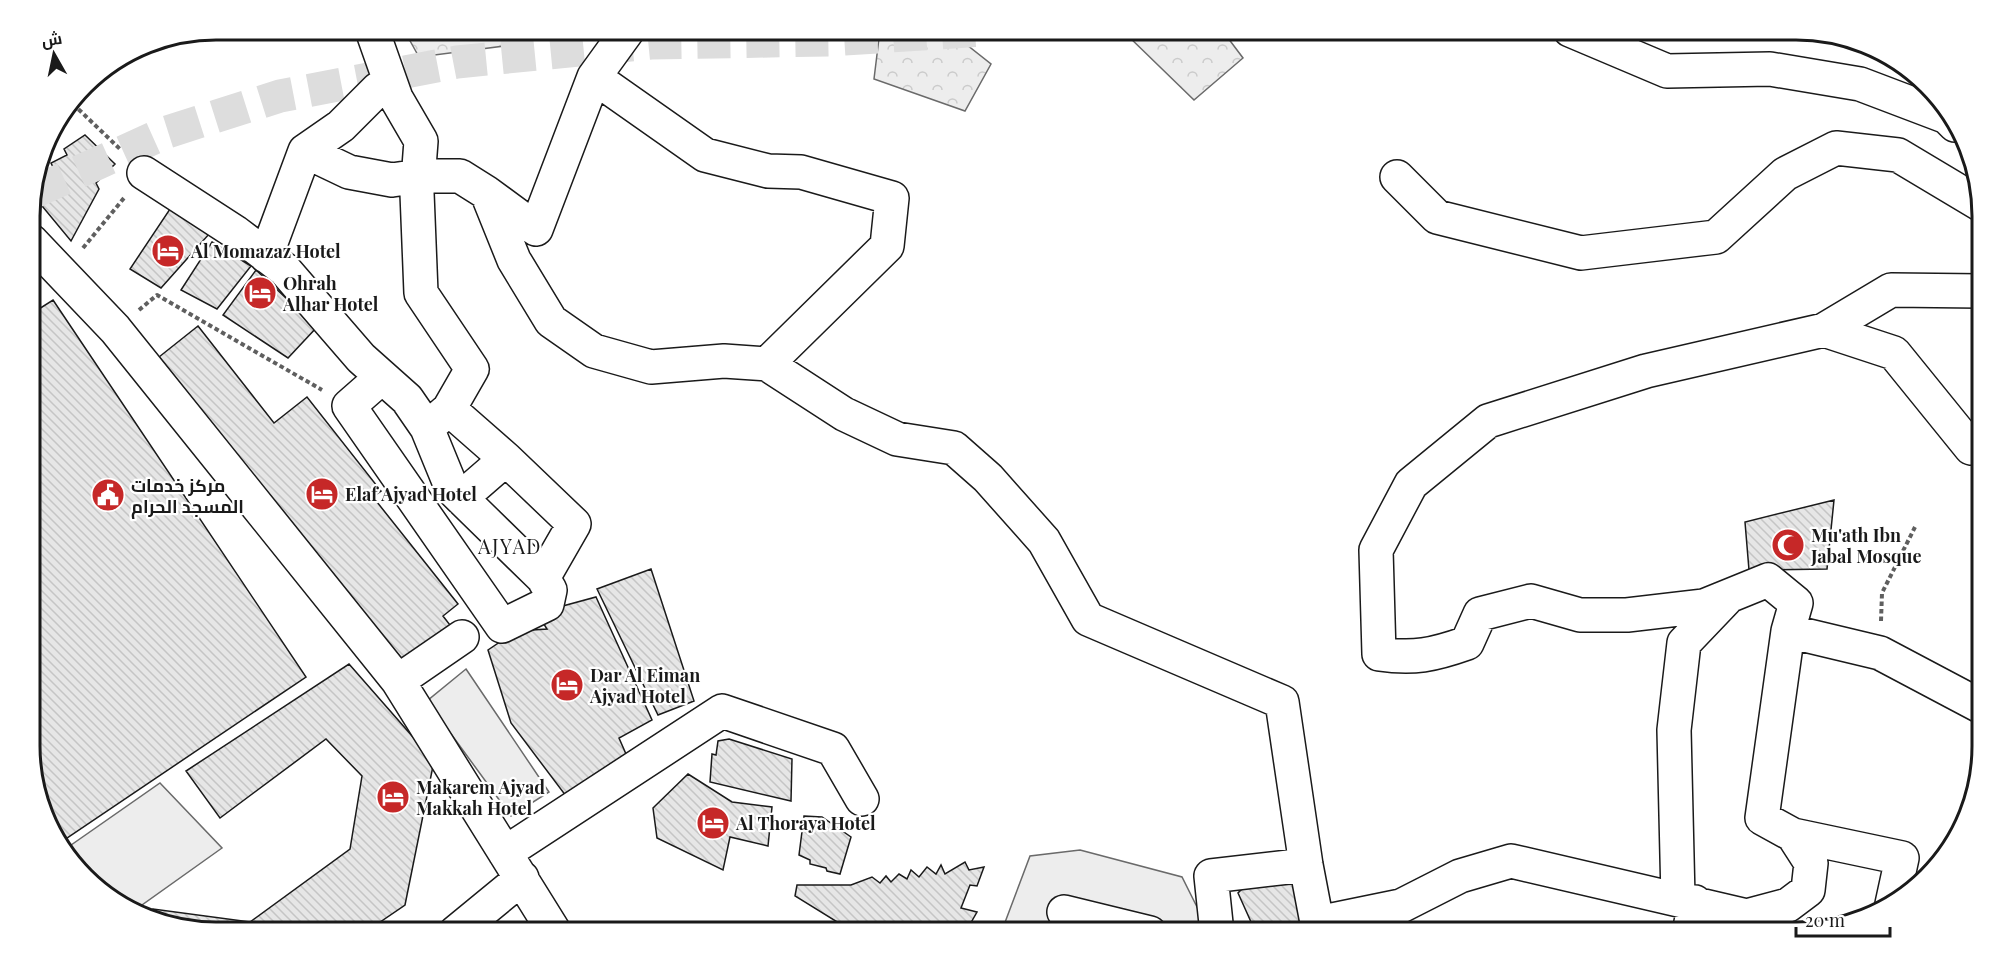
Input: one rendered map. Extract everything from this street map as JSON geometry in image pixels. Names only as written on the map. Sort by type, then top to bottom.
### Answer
[{"type":"street","points":[[376,41],[396,98],[421,141],[419,176],[421,293],[472,369],[438,418],[452,489],[543,578],[550,590],[547,604],[502,626],[349,406],[382,377]]},
{"type":"street","points":[[305,151],[348,172],[392,180],[419,176],[460,176],[536,229],[594,77],[620,41]]},
{"type":"street","points":[[1596,41],[1666,71],[1770,69],[1860,84],[1937,113]]},
{"type":"street","points":[[594,77],[705,154],[768,171],[801,172],[892,198],[887,246],[767,364]]},
{"type":"street","points":[[266,256],[305,151],[341,126],[378,89],[390,82]]},
{"type":"street","points":[[1396,177],[1437,218],[1581,253],[1716,237],[1785,174],[1836,148],[1899,155],[1970,198]]},
{"type":"street","points":[[144,173],[284,269],[361,358],[407,399],[506,459],[574,524],[543,578]]},
{"type":"street","points":[[487,193],[514,260],[551,321],[594,351],[651,367],[724,361],[767,364],[844,414],[897,439],[954,448],[988,478],[1044,541],[1088,619],[1282,702],[1306,865],[1318,922]]},
{"type":"street","points":[[41,252],[115,329],[398,681],[548,922]]},
{"type":"street","points":[[1895,892],[1902,858],[1792,835],[1762,818],[1788,631],[1796,603],[1767,580],[1704,606],[1627,615],[1580,615],[1531,601],[1480,614],[1467,643],[1436,654],[1409,658],[1379,654],[1376,550],[1411,484],[1488,421],[1646,371],[1824,330],[1891,290],[1972,291]]},
{"type":"street","points":[[1824,330],[1894,353],[1971,448]]},
{"type":"street","points":[[461,498],[506,459]]},
{"type":"street","points":[[1687,911],[1674,730],[1684,643],[1730,596]]},
{"type":"street","points":[[1788,631],[1880,653],[1972,703]]},
{"type":"street","points":[[398,681],[462,637]]},
{"type":"street","points":[[465,922],[513,866],[722,711],[834,749],[862,799]]},
{"type":"street","points":[[1341,922],[1401,906],[1460,876],[1511,861],[1687,911],[1747,916],[1788,905],[1808,890],[1811,863],[1792,835]]},
{"type":"street","points":[[1216,922],[1211,876],[1306,865]]},
{"type":"street","points":[[1064,912],[1105,922]]},
{"type":"path","points":[[78,109],[144,173],[80,252]]},
{"type":"path","points":[[157,295],[349,406]]},
{"type":"path","points":[[1880,653],[1882,593],[1915,527]]},
{"type":"green space","points":[[410,41],[505,41],[504,46],[419,57]]},
{"type":"green space","points":[[879,41],[962,41],[991,64],[965,111],[874,79]]},
{"type":"green space","points":[[1133,41],[1230,41],[1243,58],[1194,100]]},
{"type":"shaded area","points":[[466,669],[549,792],[511,816],[427,701]]},
{"type":"shaded area","points":[[160,783],[222,848],[141,905],[110,886],[92,871],[71,845]]},
{"type":"shaded area","points":[[1080,850],[1182,877],[1204,922],[1005,922],[1030,856]]},
{"type":"building","points":[[85,135],[115,164],[96,183],[99,189],[71,241],[41,205],[44,183],[57,175],[51,163],[67,155],[64,149]]},
{"type":"building","name":"Al Momazaz Hotel","points":[[172,206],[210,233],[161,288],[130,269]]},
{"type":"building","points":[[212,242],[251,266],[217,309],[181,290]]},
{"type":"building","name":"Ohrah Alhar Hotel","points":[[256,270],[317,327],[288,358],[223,315]]},
{"type":"building","name":"مركز خدمات المسجد الحرام","points":[[53,300],[306,677],[67,838],[54,814],[42,769],[41,308]]},
{"type":"building","name":"Elaf Ajyad Hotel","points":[[198,326],[274,423],[307,397],[381,491],[373,497],[458,604],[443,616],[450,625],[401,663],[159,357]]},
{"type":"building","name":"Mu'ath Ibn Jabal Mosque","points":[[1834,500],[1827,569],[1749,570],[1745,522]]},
{"type":"building","points":[[651,569],[694,701],[658,715],[597,589]]},
{"type":"building","name":"Dar Al Eiman Ajyad Hotel","points":[[596,597],[652,720],[619,738],[626,754],[566,796],[511,723],[488,650],[516,631],[547,629],[537,613]]},
{"type":"building","name":"Makarem Ajyad Makkah Hotel","points":[[349,664],[434,761],[405,905],[380,922],[250,922],[350,849],[362,776],[326,739],[220,818],[186,771]]},
{"type":"building","points":[[729,739],[792,759],[791,801],[710,782],[712,754],[716,755],[718,741]]},
{"type":"building","name":"Al Thoraya Hotel","points":[[688,774],[732,802],[772,807],[768,846],[730,837],[723,870],[657,838],[653,808]]},
{"type":"building","points":[[804,816],[822,817],[851,837],[840,874],[810,864],[810,860],[799,855]]},
{"type":"building","points":[[965,862],[969,870],[984,867],[977,886],[970,885],[961,908],[977,912],[971,922],[837,922],[795,896],[797,885],[851,885],[872,877],[880,883],[886,876],[891,882],[899,874],[907,879],[911,870],[919,877],[927,867],[936,874],[941,865],[945,874]]},
{"type":"building","points":[[1282,869],[1305,896],[1309,922],[1251,922],[1238,893],[1255,876]]},
{"type":"building","name":"Makarem Ajyad Makkah Hotel","points":[[153,909],[250,922],[205,922],[182,919]]},
{"type":"tunnel","points":[[43,188],[167,132],[280,96],[457,62],[651,43],[770,41]]},
{"type":"place","name":"Al Momazaz Hotel","points":[[168,251]]},
{"type":"place","name":"Ohrah Alhar Hotel","points":[[260,293]]},
{"type":"place","name":"Elaf Ajyad Hotel","points":[[322,494]]},
{"type":"place","name":"مركز خدمات المسجد الحرام","points":[[108,495]]},
{"type":"place","name":"Mu'ath Ibn Jabal Mosque","points":[[1788,545]]},
{"type":"place","name":"Dar Al Eiman Ajyad Hotel","points":[[567,685]]},
{"type":"place","name":"Makarem Ajyad Makkah Hotel","points":[[393,797]]},
{"type":"place","name":"Al Thoraya Hotel","points":[[713,823]]},
{"type":"district","name":"AJYAD","points":[[510,545]]}]
